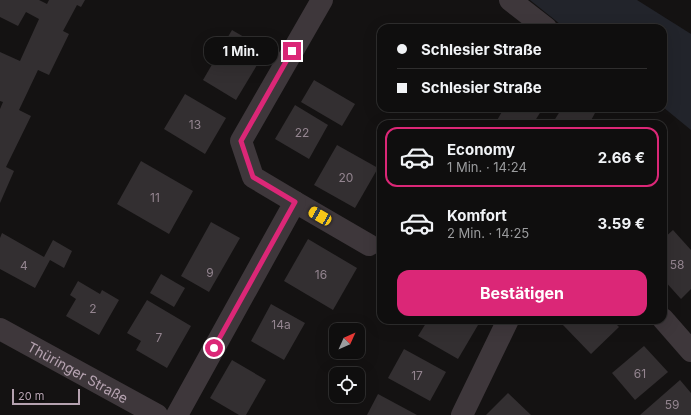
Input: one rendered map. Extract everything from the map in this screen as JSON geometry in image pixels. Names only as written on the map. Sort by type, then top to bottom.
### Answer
[{"type":"street","points":[[322,0],[241,141],[253,177],[369,244]]},
{"type":"street","points":[[510,0],[541,24]]},
{"type":"street","points":[[177,415],[295,202]]},
{"type":"street","points":[[462,415],[506,324]]},
{"type":"street","points":[[667,324],[691,351]]},
{"type":"street","name":"Thüringer Straße","points":[[0,329],[157,415]]},
{"type":"shaded area","points":[[530,0],[637,0],[691,34],[691,130],[667,110],[667,24],[560,24]]},
{"type":"building","points":[[0,0],[39,0],[47,4],[49,0],[85,0],[81,7],[77,5],[63,31],[69,34],[49,75],[38,70],[19,110],[31,116],[6,167],[14,171],[0,203],[0,109],[3,102],[0,101],[0,52],[20,61],[39,19],[26,12],[18,26],[0,17]]},
{"type":"building","points":[[232,30],[266,50],[236,100],[203,80]]},
{"type":"building","points":[[314,80],[355,104],[342,126],[301,102]]},
{"type":"building","points":[[185,94],[226,118],[205,154],[164,129]]},
{"type":"building","points":[[295,105],[328,125],[309,159],[275,139]]},
{"type":"building","points":[[502,112],[540,112],[536,120],[497,120]]},
{"type":"building","points":[[560,112],[595,113],[591,120],[554,120]]},
{"type":"building","points":[[337,145],[377,167],[355,208],[314,185]]},
{"type":"building","points":[[141,161],[193,191],[169,234],[117,204]]},
{"type":"building","points":[[211,222],[240,238],[209,292],[181,276]]},
{"type":"building","points":[[673,230],[691,250],[691,289],[681,299],[667,283],[667,235]]},
{"type":"building","points":[[2,233],[44,257],[53,240],[72,251],[64,268],[50,260],[35,288],[0,269],[0,238]]},
{"type":"building","points":[[308,239],[357,268],[333,310],[284,281]]},
{"type":"building","points":[[161,274],[185,288],[174,307],[150,293]]},
{"type":"building","points":[[78,281],[100,294],[102,290],[119,300],[99,335],[66,316],[76,299],[70,295]]},
{"type":"building","points":[[147,300],[191,326],[167,368],[136,350],[141,341],[127,333]]},
{"type":"building","points":[[271,304],[305,323],[284,360],[251,341]]},
{"type":"building","points":[[426,324],[478,325],[458,359],[418,336]]},
{"type":"building","points":[[616,324],[619,327],[591,354],[563,325]]},
{"type":"building","points":[[644,346],[668,372],[635,400],[612,373]]},
{"type":"building","points":[[404,349],[446,372],[430,401],[388,378]]},
{"type":"building","points":[[232,360],[266,380],[246,415],[239,415],[210,398]]},
{"type":"building","points":[[680,380],[691,393],[691,415],[640,415]]},
{"type":"building","points":[[508,393],[531,415],[486,415]]},
{"type":"building","points":[[378,394],[417,415],[367,415]]},
{"type":"route","points":[[214,348],[295,202],[253,177],[241,141],[292,51]]}]
